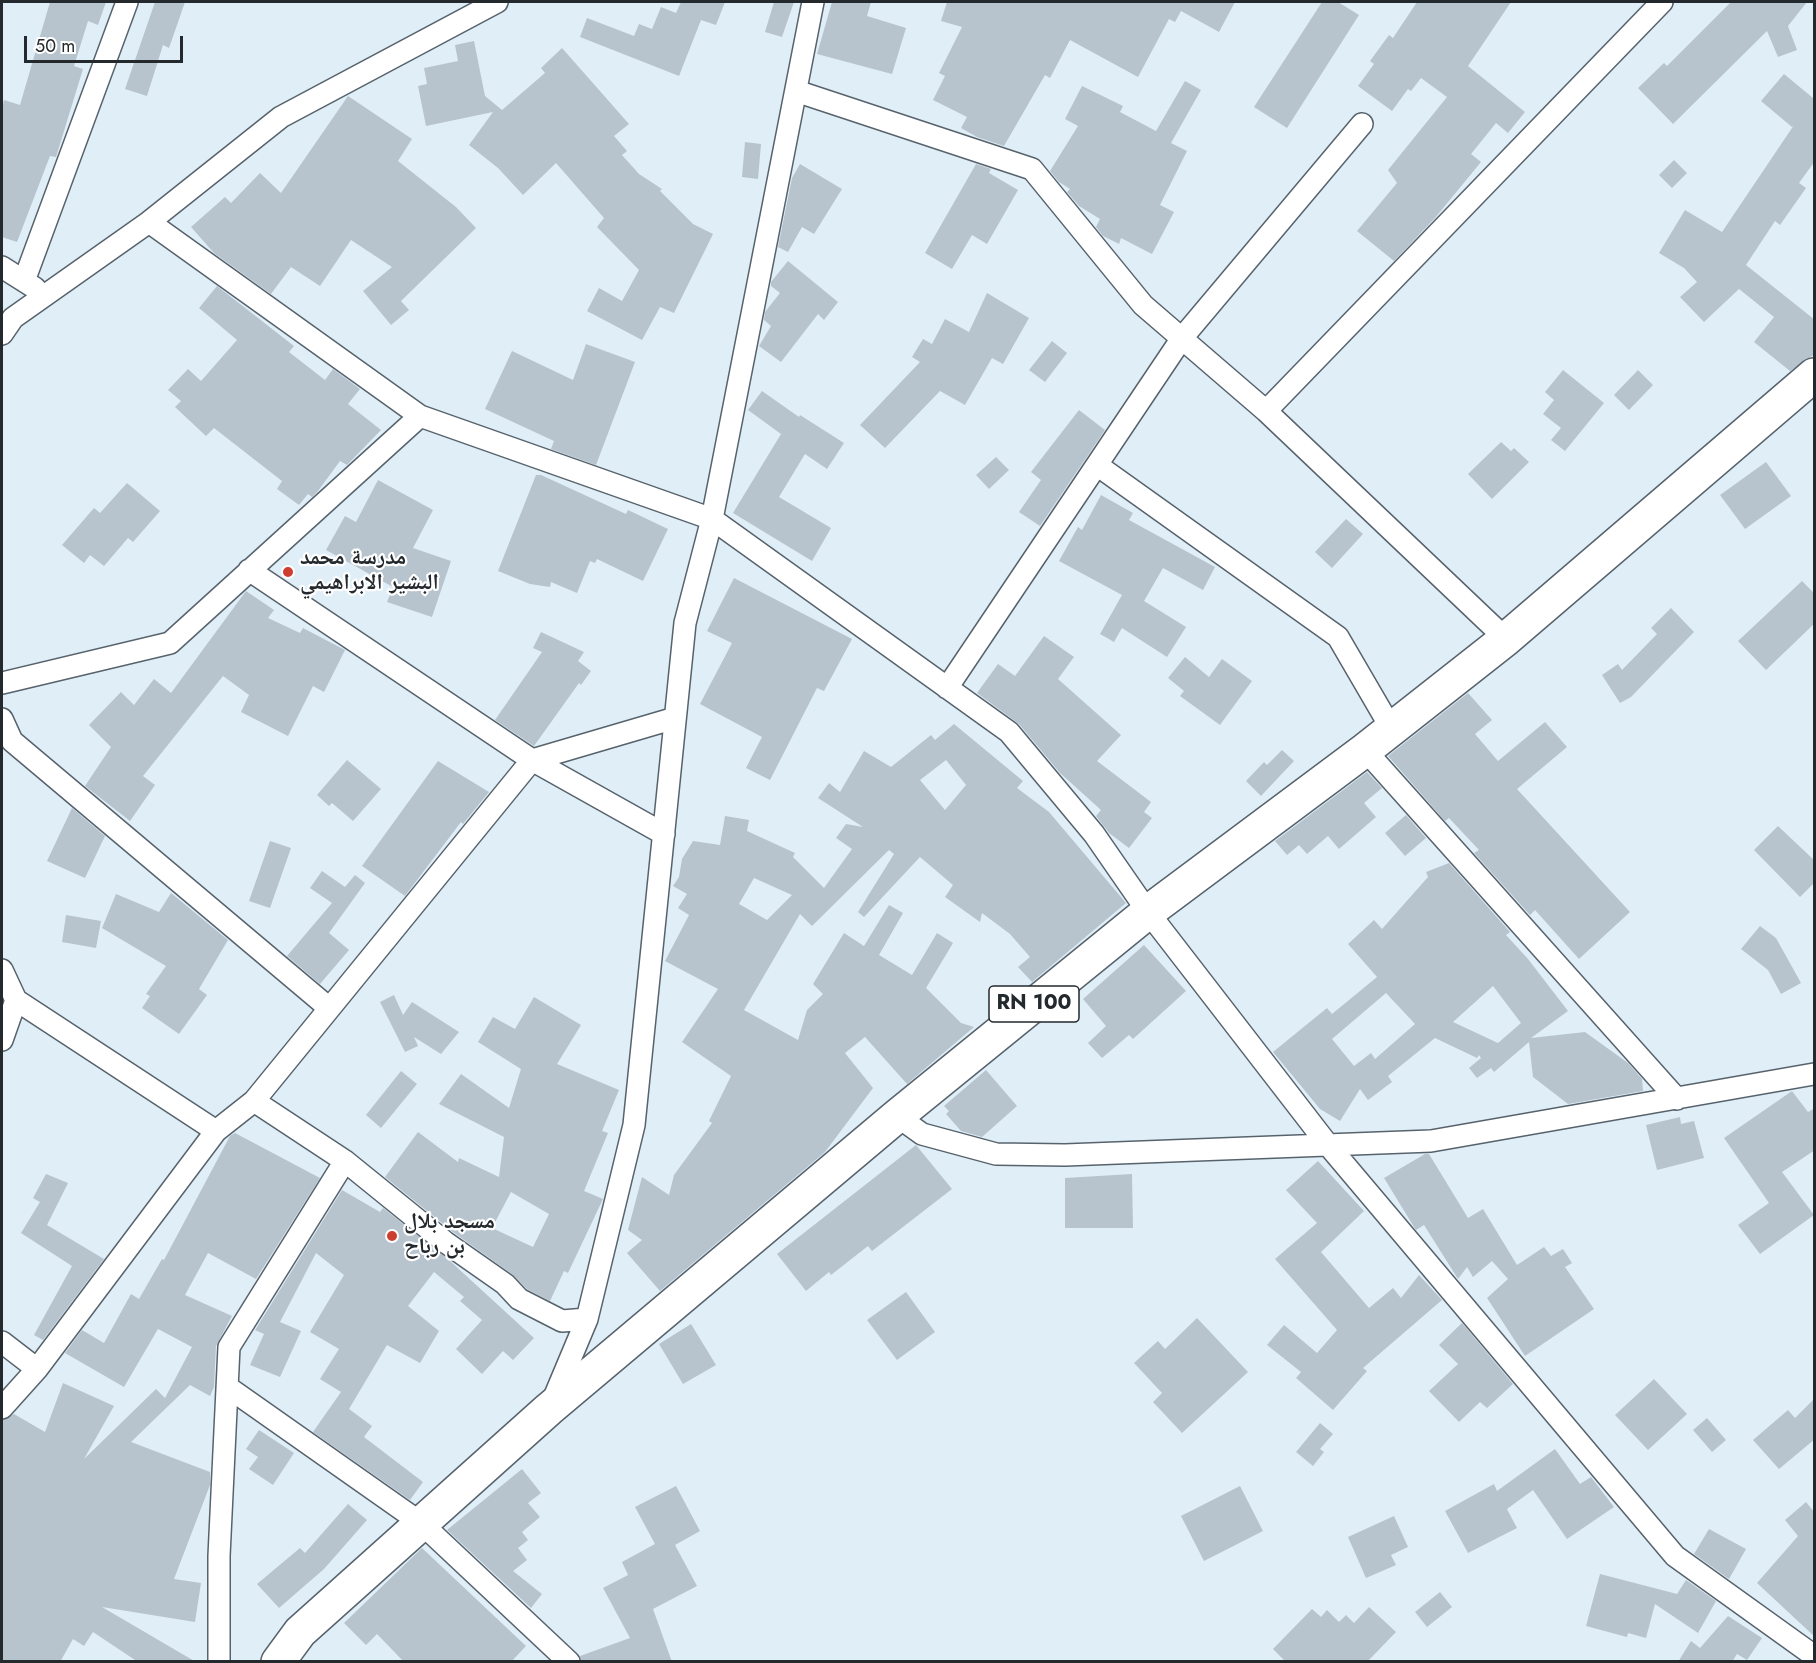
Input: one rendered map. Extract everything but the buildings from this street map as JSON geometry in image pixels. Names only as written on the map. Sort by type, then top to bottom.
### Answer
[{"type":"main road","name":"RN 100","points":[[278,1662],[300,1632],[549,1409],[897,1116],[1148,912],[1365,750],[1506,639],[1815,375]]},
{"type":"street","points":[[24,281],[127,2]]},
{"type":"street","points":[[2,334],[14,318],[149,222],[281,117],[497,2]]},
{"type":"street","points":[[549,1409],[586,1319],[634,1125],[685,623],[712,519],[813,2]]},
{"type":"street","points":[[1266,411],[1662,2]]},
{"type":"street","points":[[796,91],[1032,170],[1143,305],[1266,411],[1506,639]]},
{"type":"street","points":[[947,688],[1182,338],[1362,124]]},
{"type":"street","points":[[149,222],[420,416],[712,519],[1008,732],[1094,834],[1148,912],[1328,1145],[1675,1556],[1813,1654]]},
{"type":"street","points":[[2,267],[46,295]]},
{"type":"street","points":[[2,683],[170,643],[420,416]]},
{"type":"street","points":[[1097,465],[1338,637],[1391,728]]},
{"type":"street","points":[[249,570],[532,760],[664,834]]},
{"type":"street","points":[[2,1408],[37,1370],[216,1131],[254,1101],[532,760],[675,718]]},
{"type":"street","points":[[2,719],[12,741],[329,1008]]},
{"type":"street","points":[[1365,750],[1677,1099]]},
{"type":"street","points":[[2,970],[16,1000],[216,1131]]},
{"type":"street","points":[[2,1040],[16,1000]]},
{"type":"street","points":[[897,1116],[922,1134],[996,1154],[1065,1155],[1431,1141],[1815,1074]]},
{"type":"street","points":[[254,1101],[345,1161],[445,1242],[505,1284],[519,1299],[562,1321],[586,1319]]},
{"type":"street","points":[[219,1662],[219,1556],[229,1388],[228,1347],[345,1161]]},
{"type":"street","points":[[2,1342],[37,1370]]},
{"type":"street","points":[[229,1388],[421,1523],[569,1662]]},
{"type":"place","name":"مدرسة محمد البشير الابراهيمي","points":[[288,572]]},
{"type":"place","name":"مسجد بلال بن رباح","points":[[392,1236]]}]
